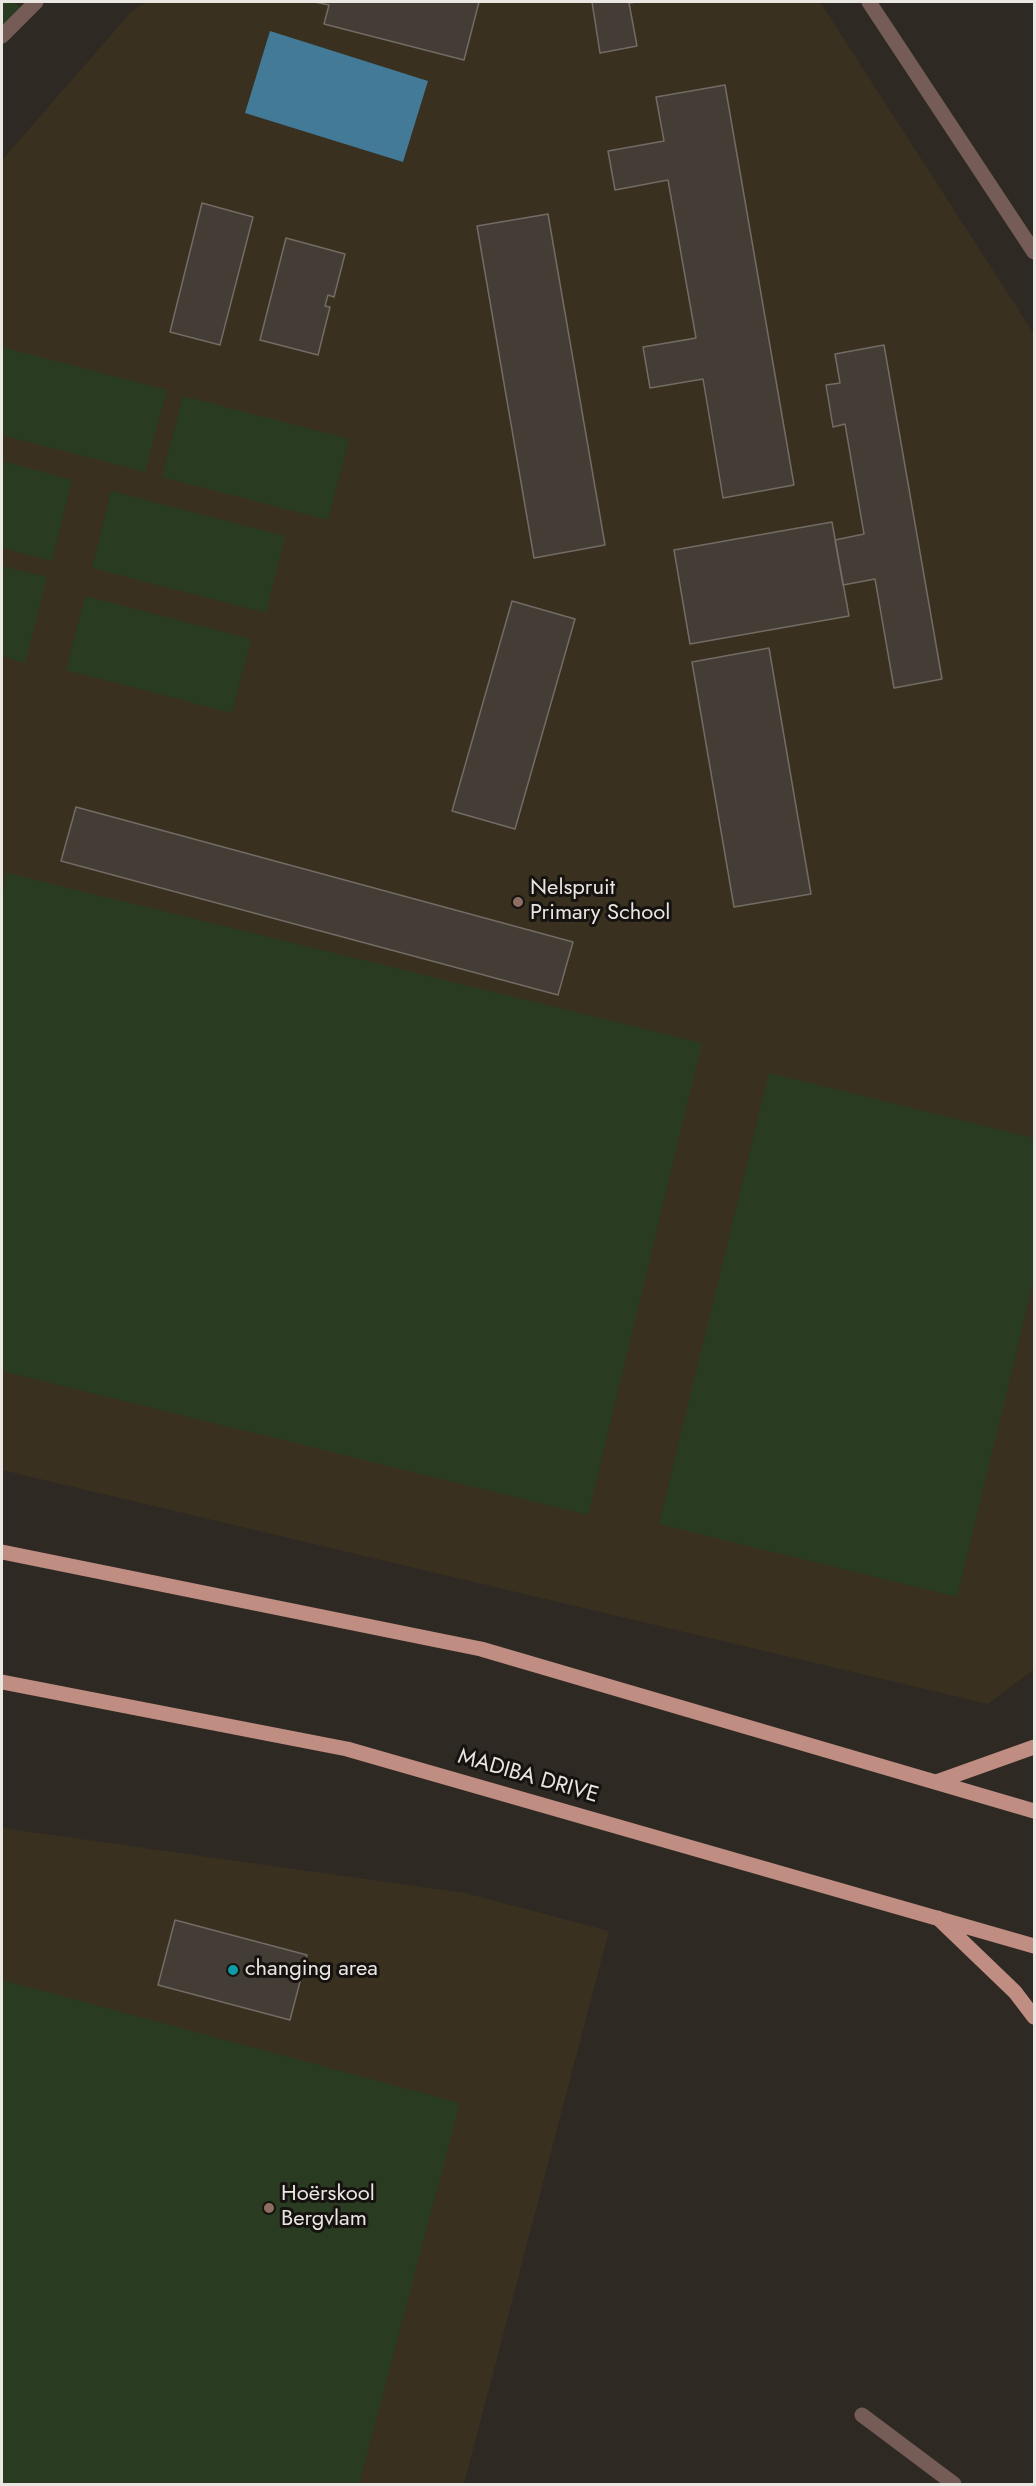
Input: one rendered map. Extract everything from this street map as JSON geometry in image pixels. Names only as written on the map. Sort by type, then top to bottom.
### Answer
[{"type":"main road","points":[[2,1552],[481,1649],[1035,1811]]},
{"type":"main road","name":"MADIBA DRIVE","points":[[2,1682],[347,1749],[1035,1946]]},
{"type":"main road","points":[[936,1782],[1035,1747]]},
{"type":"main road","points":[[936,1916],[1015,1992],[1035,2016]]},
{"type":"street","points":[[869,2],[1035,252]]},
{"type":"street","points":[[2,36],[25,4]]},
{"type":"street","points":[[862,2415],[954,2484]]},
{"type":"shaded area","name":"Nelspruit Primary School","points":[[147,2],[820,2],[1034,334],[1034,1669],[988,1704],[2,1470],[2,160],[132,11]]},
{"type":"shaded area","name":"Hoërskool Bergvlam","points":[[2,1828],[465,1893],[609,1931],[464,2484],[2,2484]]},
{"type":"green space","points":[[2,2],[13,2],[25,10],[2,36]]},
{"type":"green space","points":[[2,347],[167,390],[145,472],[2,435]]},
{"type":"green space","points":[[183,396],[349,439],[328,520],[162,477]]},
{"type":"green space","points":[[2,461],[72,480],[52,561],[2,548]]},
{"type":"green space","points":[[111,491],[285,536],[266,613],[92,568]]},
{"type":"green space","points":[[2,566],[47,577],[25,663],[2,656]]},
{"type":"green space","points":[[85,596],[251,639],[232,713],[66,670]]},
{"type":"green space","points":[[7,873],[702,1043],[588,1515],[2,1371],[2,895]]},
{"type":"green space","points":[[769,1073],[1034,1138],[1034,1279],[957,1597],[659,1524]]},
{"type":"green space","points":[[2,1980],[460,2103],[359,2484],[2,2484]]},
{"type":"water","points":[[270,31],[428,81],[403,162],[245,113]]},
{"type":"building","points":[[315,2],[479,2],[464,60],[324,24],[329,5]]},
{"type":"building","points":[[592,2],[637,2],[629,3],[637,46],[600,53]]},
{"type":"building","points":[[725,85],[794,485],[723,498],[703,379],[650,388],[643,347],[696,338],[668,180],[615,190],[608,151],[664,141],[656,97]]},
{"type":"building","points":[[202,203],[253,217],[220,345],[170,332]]},
{"type":"building","points":[[548,214],[605,545],[534,558],[477,226]]},
{"type":"building","points":[[286,238],[345,254],[334,297],[328,295],[325,306],[330,307],[318,355],[260,340]]},
{"type":"building","points":[[884,345],[942,679],[894,688],[875,579],[843,585],[835,540],[864,534],[845,424],[833,427],[826,385],[840,383],[835,354]]},
{"type":"building","points":[[832,522],[849,616],[690,644],[674,550]]},
{"type":"building","points":[[512,601],[575,619],[515,829],[452,811]]},
{"type":"building","points":[[769,648],[811,894],[734,907],[692,662]]},
{"type":"building","points":[[76,807],[573,942],[558,995],[61,861]]},
{"type":"building","name":"changing area","points":[[175,1920],[307,1955],[290,2020],[158,1985]]},
{"type":"place","name":"Nelspruit Primary School","points":[[518,902]]},
{"type":"place","name":"changing area","points":[[233,1970]]},
{"type":"place","name":"Hoërskool Bergvlam","points":[[269,2208]]}]
